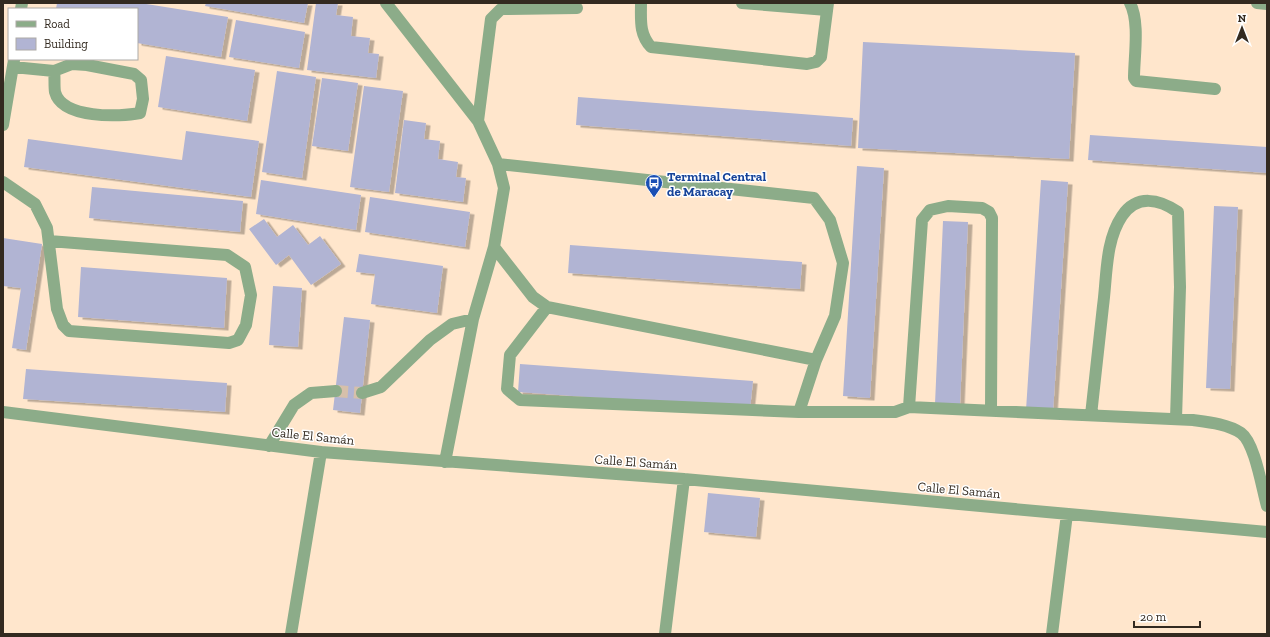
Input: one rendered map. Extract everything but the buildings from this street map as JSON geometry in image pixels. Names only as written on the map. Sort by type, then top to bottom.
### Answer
[{"type":"street","points":[[386,3],[478,121],[498,164],[504,188],[494,247],[473,319],[445,462]]},
{"type":"street","points":[[641,3],[641,31],[651,48],[807,64],[816,62],[821,56],[828,7],[742,3]]},
{"type":"street","points":[[1130,3],[1133,9],[1135,23],[1134,78],[1136,81],[1215,89]]},
{"type":"street","points":[[1257,3],[1267,4]]},
{"type":"street","points":[[478,121],[491,19],[501,9],[577,8]]},
{"type":"street","points":[[3,125],[14,63],[54,71],[72,64],[134,74],[142,80],[143,99],[140,113],[125,116],[80,113],[67,106],[55,94],[54,71]]},
{"type":"street","points":[[498,164],[814,198],[830,220],[843,263],[835,316],[816,360],[799,412]]},
{"type":"street","points":[[3,182],[35,204],[47,228],[57,309],[63,325],[69,332],[229,343],[238,340],[246,325],[251,295],[245,267],[227,255],[49,241]]},
{"type":"street","points":[[1091,415],[1111,243],[1122,216],[1133,205],[1151,200],[1166,204],[1178,212],[1180,287],[1176,419]]},
{"type":"street","points":[[909,407],[922,220],[934,208],[955,206],[982,208],[989,212],[992,218],[991,411]]},
{"type":"street","points":[[494,247],[533,297],[547,307],[816,360]]},
{"type":"street","points":[[547,307],[510,355],[507,389],[520,400],[799,412],[895,412],[909,407],[1193,420],[1223,425],[1242,433],[1251,445],[1267,506]]},
{"type":"street","points":[[362,393],[381,387],[430,340],[452,324],[473,319]]},
{"type":"street","points":[[269,446],[294,405],[311,393],[336,391]]},
{"type":"street","name":"Calle El Samán","points":[[3,412],[321,452],[684,479],[1267,532]]},
{"type":"street","points":[[291,634],[321,452]]},
{"type":"street","points":[[665,634],[684,479]]},
{"type":"street","points":[[1052,634],[1067,514]]},
{"type":"tunnel","points":[[336,391],[362,393]]},
{"type":"place","name":"Terminal Central de Maracay","points":[[654,198]]}]
